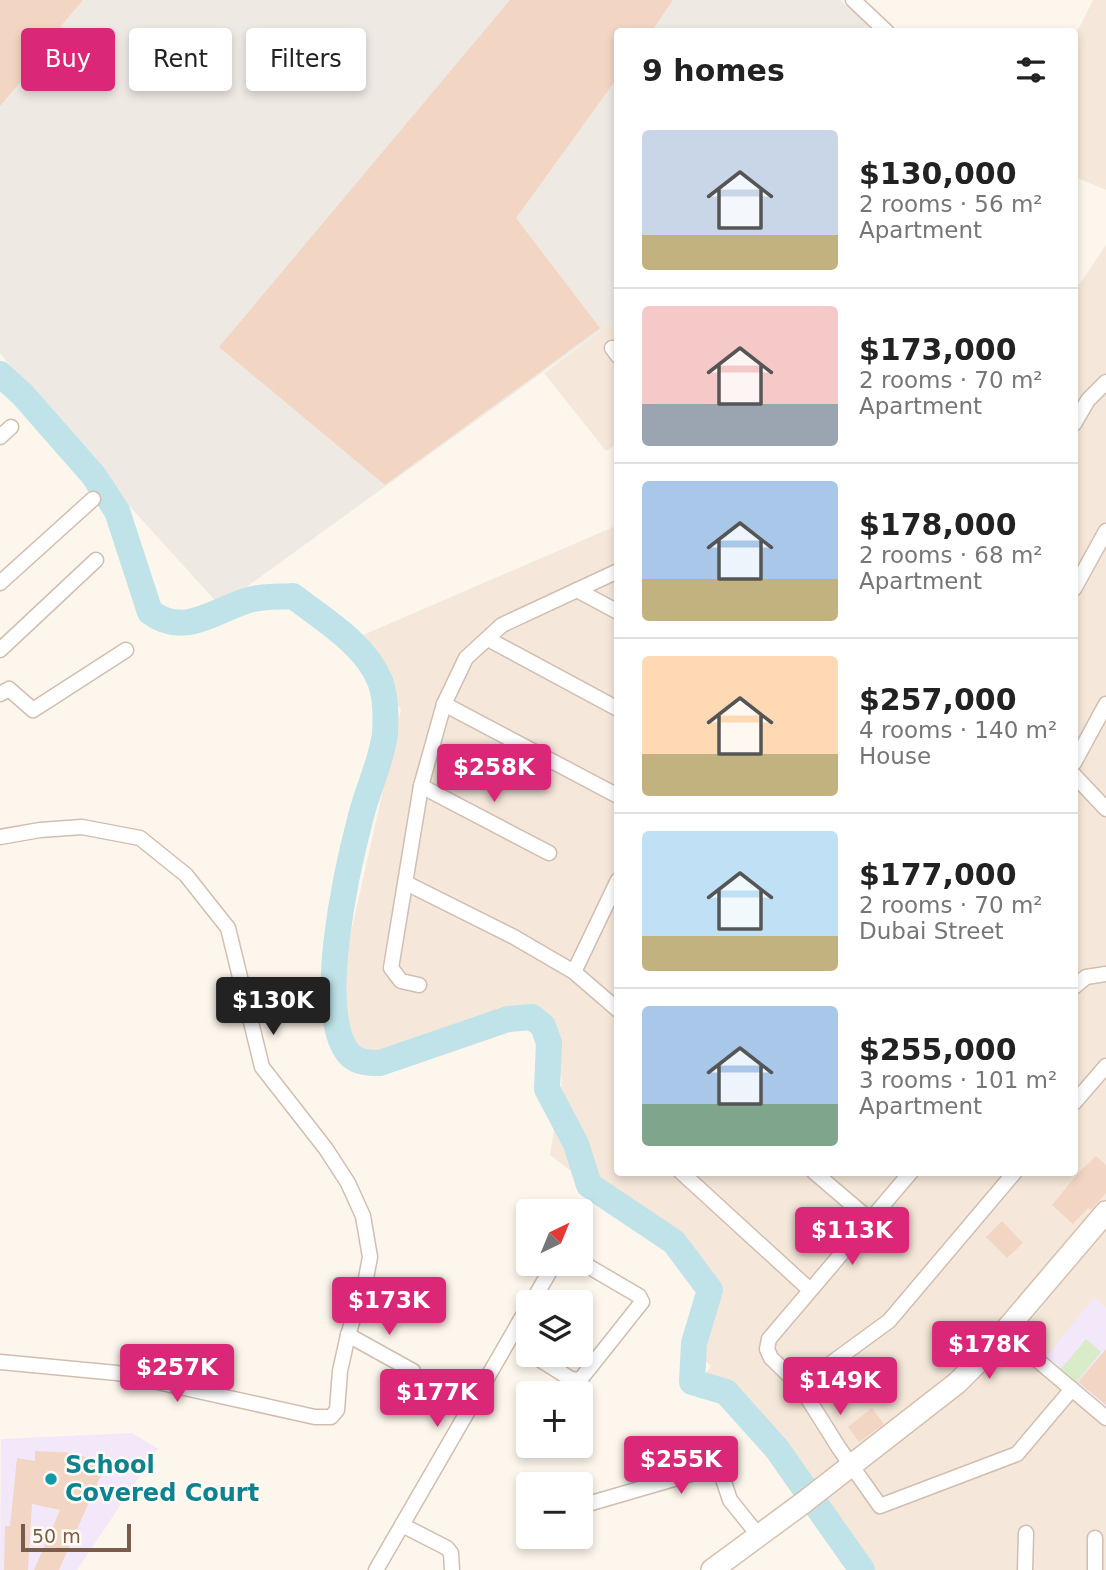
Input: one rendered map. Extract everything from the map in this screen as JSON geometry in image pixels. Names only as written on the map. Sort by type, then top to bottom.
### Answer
[{"type":"street","points":[[853,0],[883,28]]},
{"type":"street","points":[[1078,417],[1088,400],[1106,382]]},
{"type":"street","points":[[0,583],[93,499]]},
{"type":"street","points":[[1078,582],[1106,531]]},
{"type":"street","points":[[0,650],[96,560]]},
{"type":"street","points":[[419,985],[401,981],[391,968],[421,786],[444,704],[466,658],[502,625],[614,573]]},
{"type":"street","points":[[577,590],[614,610]]},
{"type":"street","points":[[488,639],[614,707]]},
{"type":"street","points":[[0,694],[9,689],[33,710],[127,650]]},
{"type":"street","points":[[444,704],[614,794]]},
{"type":"street","points":[[1078,756],[1106,704]]},
{"type":"street","points":[[1078,779],[1106,809]]},
{"type":"street","points":[[421,786],[549,853]]},
{"type":"street","points":[[0,837],[40,830],[82,827],[139,838],[186,875],[228,928],[262,1068],[326,1149],[348,1183],[363,1216],[370,1257],[340,1371],[337,1410],[331,1417],[315,1417],[117,1373],[0,1362]]},
{"type":"street","points":[[406,883],[514,937],[574,972],[614,1007]]},
{"type":"street","points":[[574,972],[614,888]]},
{"type":"street","points":[[1078,985],[1086,978],[1106,974]]},
{"type":"street","points":[[1078,1098],[1106,1066]]},
{"type":"street","points":[[685,1176],[810,1290]]},
{"type":"street","points":[[819,1176],[869,1219]]},
{"type":"street","points":[[907,1176],[769,1339],[767,1349],[771,1358],[800,1386],[880,1506],[1017,1454],[1072,1389]]},
{"type":"street","points":[[800,1386],[889,1321],[1012,1176]]},
{"type":"street","points":[[712,1570],[957,1384],[1106,1212]]},
{"type":"street","points":[[593,1269],[639,1296],[642,1302],[593,1364]]},
{"type":"street","points":[[376,1570],[516,1327]]},
{"type":"street","points":[[1004,1332],[1106,1418]]},
{"type":"street","points":[[348,1335],[413,1371]]},
{"type":"street","points":[[508,1341],[516,1346]]},
{"type":"street","points":[[550,1367],[571,1380],[580,1380],[590,1367]]},
{"type":"street","points":[[593,1503],[715,1467],[719,1470],[730,1500],[759,1536]]},
{"type":"street","points":[[402,1525],[447,1548],[451,1553],[452,1570]]},
{"type":"street","points":[[1025,1570],[1026,1533]]},
{"type":"street","points":[[1095,1538],[1095,1570]]},
{"type":"shaded area","points":[[0,0],[840,0],[872,28],[614,28],[614,321],[220,606],[78,449],[0,353]]},
{"type":"shaded area","points":[[1093,0],[1106,0],[1106,190],[1078,178],[1079,28]]},
{"type":"shaded area","points":[[1106,245],[1106,1570],[872,1570],[871,1560],[820,1505],[751,1416],[722,1395],[690,1395],[711,1366],[691,1348],[711,1328],[723,1288],[550,1155],[562,1080],[553,1042],[544,1025],[531,1016],[507,1017],[370,1064],[357,1057],[349,1046],[341,1015],[345,959],[401,710],[356,638],[614,527],[614,1176],[1078,1176],[1078,286]]},
{"type":"shaded area","points":[[614,321],[614,446],[606,451],[544,373]]},
{"type":"shaded area","points":[[1094,1298],[1106,1308],[1106,1411],[1044,1359]]},
{"type":"shaded area","points":[[132,1433],[158,1449],[77,1570],[0,1570],[1,1439]]},
{"type":"green space","points":[[1086,1339],[1101,1352],[1075,1384],[1059,1371]]},
{"type":"building","points":[[0,0],[83,0],[61,28],[21,28],[21,81],[0,106]]},
{"type":"building","points":[[510,0],[673,0],[654,28],[614,28],[614,83],[516,218],[600,328],[385,485],[219,347]]},
{"type":"building","points":[[1096,1156],[1106,1165],[1106,1193],[1091,1210],[1088,1208],[1073,1224],[1052,1205]]},
{"type":"building","points":[[1002,1221],[1023,1243],[1007,1258],[986,1237]]},
{"type":"building","points":[[1106,1349],[1106,1405],[1078,1382]]},
{"type":"building","points":[[872,1408],[884,1424],[859,1442],[848,1427]]},
{"type":"building","points":[[35,1451],[76,1453],[105,1466],[59,1570],[34,1570],[60,1510],[32,1504],[28,1570],[4,1570],[5,1526],[10,1526],[17,1458],[35,1461]]},
{"type":"waterway","points":[[0,374],[23,395],[94,476],[117,511],[150,612],[163,619],[187,622],[200,620],[254,599],[293,596],[364,655],[382,687],[385,734],[361,816],[342,903],[334,975],[334,1008],[339,1036],[353,1058],[380,1063],[508,1019],[532,1017],[543,1026],[549,1043],[547,1089],[576,1144],[589,1185],[674,1242],[710,1290],[694,1343],[692,1382],[726,1392],[777,1449],[862,1570]]},
{"type":"place","name":"School Covered Court","points":[[51,1479]]}]
